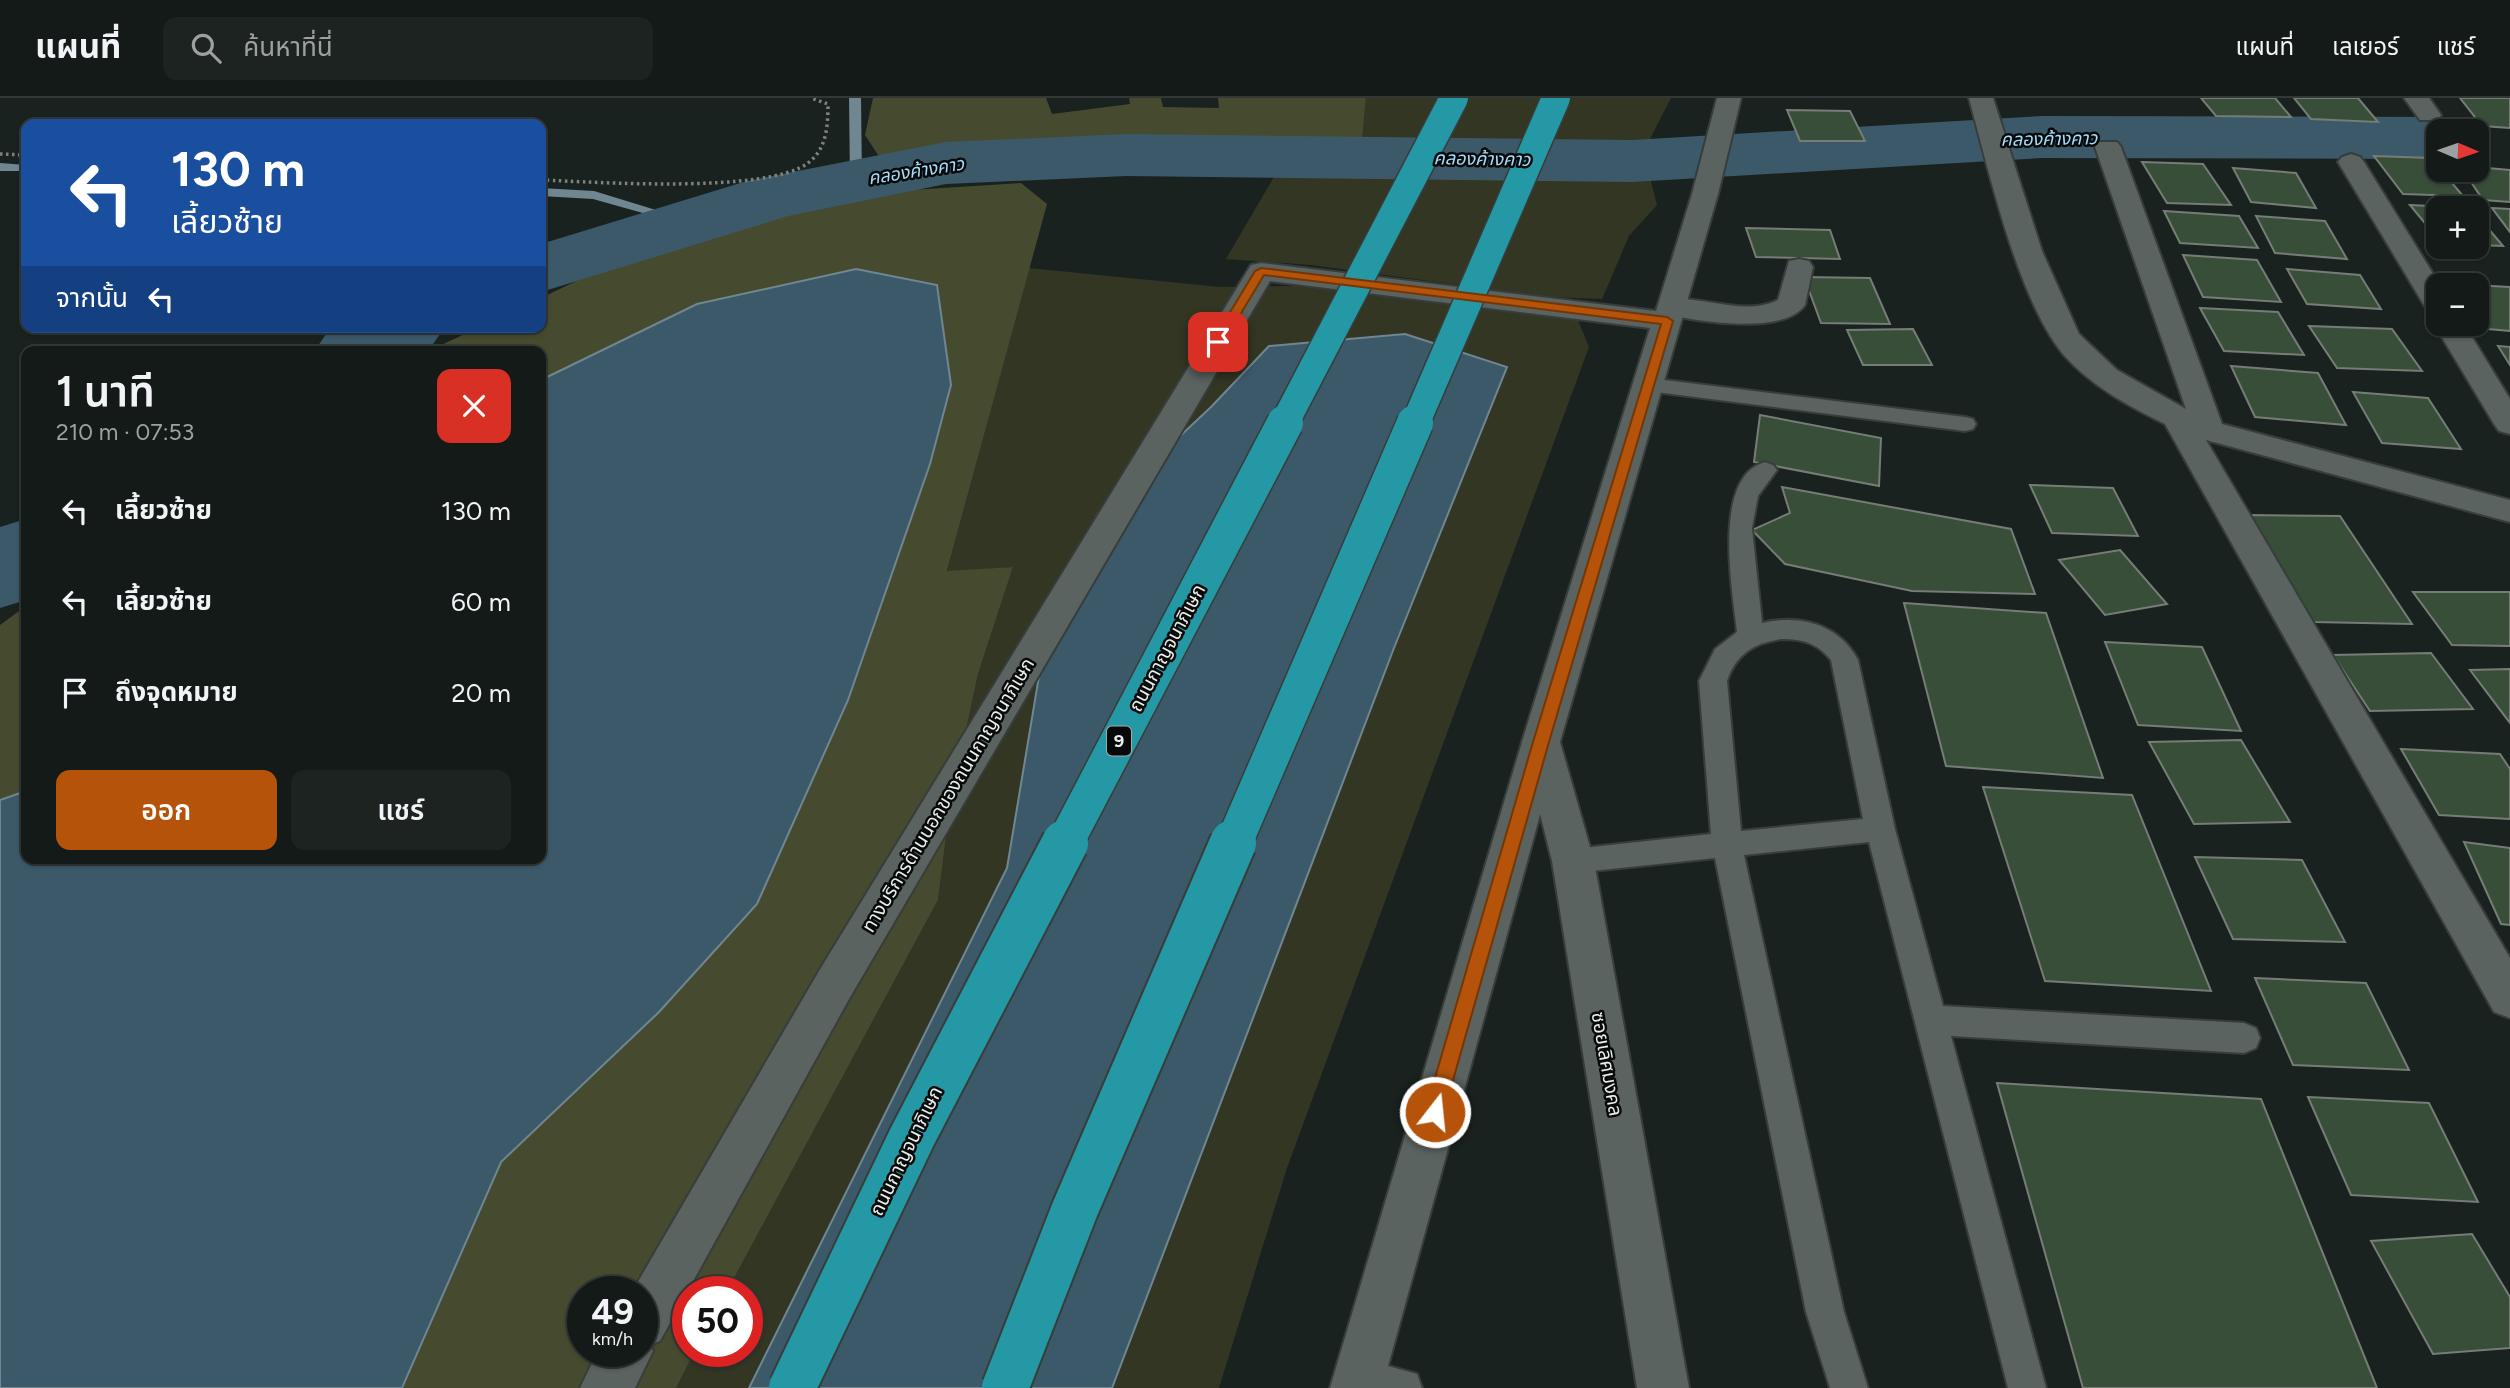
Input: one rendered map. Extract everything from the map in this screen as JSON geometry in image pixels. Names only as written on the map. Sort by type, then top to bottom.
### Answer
[{"type":"highway","name":"ถนนกาญจนาภิเษก","points":[[792,1388],[912,1137],[1454,98]]},
{"type":"highway","points":[[1005,1388],[1075,1209],[1556,98]]},
{"type":"street","points":[[1980,98],[2030,258],[2057,320],[2076,351],[2119,385],[2193,425],[2510,510]]},
{"type":"street","points":[[1358,1382],[1541,742],[1704,194],[1727,105]]},
{"type":"street","points":[[2108,147],[2193,425],[2510,998]]},
{"type":"street","points":[[2351,162],[2426,285]]},
{"type":"street","points":[[1669,314],[1765,315],[1781,312],[1791,305],[1799,268]]},
{"type":"street","name":"ทางบริการด้านนอกของถนนกาญจนาภิเษก","points":[[658,1295],[834,985],[1261,271],[1669,314]]},
{"type":"street","points":[[2456,336],[2510,424]]},
{"type":"street","name":"ซอยเลิศมงคล","points":[[1541,742],[1573,861],[1663,1388]]},
{"type":"street","points":[[606,1388],[617,1367]]},
{"type":"lane","points":[[1648,385],[1965,424]]},
{"type":"lane","points":[[1750,635],[1740,528],[1746,495],[1765,470]]},
{"type":"lane","points":[[1849,1388],[1825,1312],[1727,845],[1713,681],[1724,656],[1750,635],[1786,629],[1817,634],[1839,650],[1849,671],[1880,829],[2028,1388]]},
{"type":"lane","points":[[1573,861],[1880,829]]},
{"type":"lane","points":[[1930,1020],[2244,1038]]},
{"type":"lane","points":[[1358,1382],[1403,1388]]},
{"type":"path","points":[[546,180],[709,184],[778,174],[807,165],[828,136],[828,104],[811,98]]},
{"type":"path","points":[[0,154],[21,155]]},
{"type":"green space","points":[[873,98],[1046,98],[1052,114],[1130,104],[1129,98],[1161,98],[1163,107],[1219,108],[1218,98],[1366,98],[1362,141],[1314,149],[944,152],[882,161],[865,135]]},
{"type":"green space","points":[[1366,98],[1671,98],[1650,139],[1570,147],[1362,141]]},
{"type":"green space","points":[[1649,174],[1657,205],[1629,236],[1602,299],[1548,297],[1311,265],[1226,259],[1275,175],[1509,178]]},
{"type":"green space","points":[[1021,183],[1047,204],[947,571],[1013,567],[978,674],[950,806],[938,900],[735,1276],[672,1276],[672,1367],[687,1367],[676,1388],[403,1388],[501,1162],[659,1012],[757,904],[848,700],[930,464],[951,385],[697,304],[546,378],[546,346],[439,346],[467,333],[546,333],[546,296],[664,239],[911,190]]},
{"type":"green space","points":[[1029,268],[1220,287],[1296,286],[1578,320],[1589,347],[1287,1168],[1219,1388],[676,1388],[687,1367],[763,1367],[763,1276],[735,1276],[938,900],[950,806],[978,674],[1013,567],[947,572]]},
{"type":"green space","points":[[21,610],[21,793],[0,800],[0,625]]},
{"type":"water","points":[[856,269],[937,285],[951,385],[930,464],[848,700],[757,904],[659,1012],[501,1162],[402,1388],[0,1388],[0,800],[21,793],[21,864],[546,864],[546,378],[697,304]]},
{"type":"water","points":[[1405,334],[1507,367],[1394,648],[1112,1388],[749,1388],[759,1367],[763,1367],[763,1360],[1007,868],[1051,604],[1098,513],[1211,407],[1269,346]]},
{"type":"building","points":[[2201,98],[2275,98],[2291,117],[2216,116]]},
{"type":"building","points":[[2294,98],[2358,98],[2378,122],[2311,119]]},
{"type":"building","points":[[2460,98],[2510,98],[2510,128],[2489,126],[2489,119],[2476,119]]},
{"type":"building","points":[[1787,110],[1850,111],[1865,141],[1800,141]]},
{"type":"building","points":[[2374,156],[2426,158],[2426,182],[2451,182],[2463,196],[2403,194]]},
{"type":"building","points":[[2142,162],[2203,164],[2231,205],[2167,203]]},
{"type":"building","points":[[2233,168],[2296,173],[2316,208],[2251,202]]},
{"type":"building","points":[[2489,168],[2510,170],[2510,202],[2489,200],[2489,196],[2480,196],[2471,182],[2489,182]]},
{"type":"building","points":[[2410,205],[2426,206],[2426,224]]},
{"type":"building","points":[[2492,208],[2510,209],[2510,232]]},
{"type":"building","points":[[2164,211],[2239,216],[2258,248],[2180,243]]},
{"type":"building","points":[[2256,216],[2325,221],[2347,259],[2275,253]]},
{"type":"building","points":[[1746,228],[1830,230],[1840,259],[1756,257]]},
{"type":"building","points":[[2489,229],[2503,246],[2489,245]]},
{"type":"building","points":[[2183,255],[2257,260],[2281,302],[2203,297]]},
{"type":"building","points":[[2287,269],[2360,275],[2381,309],[2307,304]]},
{"type":"building","points":[[1804,277],[1870,278],[1890,324],[1821,323]]},
{"type":"building","points":[[2489,286],[2510,287],[2510,331],[2489,329]]},
{"type":"building","points":[[2200,308],[2278,312],[2304,355],[2224,351]]},
{"type":"building","points":[[2309,326],[2392,329],[2422,371],[2337,368]]},
{"type":"building","points":[[1913,329],[1932,365],[1863,365],[1847,330]]},
{"type":"building","points":[[2498,346],[2510,347],[2510,365]]},
{"type":"building","points":[[2231,366],[2318,373],[2346,425],[2255,417]]},
{"type":"building","points":[[2353,392],[2428,398],[2461,449],[2382,443]]},
{"type":"building","points":[[1760,415],[1881,438],[1879,486],[1754,462]]},
{"type":"building","points":[[2030,485],[2113,488],[2138,536],[2052,533]]},
{"type":"building","points":[[1782,487],[2011,529],[2035,594],[1912,591],[1785,564],[1752,530],[1790,513]]},
{"type":"building","points":[[2248,515],[2340,516],[2412,624],[2313,622]]},
{"type":"building","points":[[2120,550],[2167,604],[2105,615],[2059,560]]},
{"type":"building","points":[[2413,592],[2510,592],[2510,646],[2452,645]]},
{"type":"building","points":[[1904,603],[2046,613],[2103,778],[1946,766]]},
{"type":"building","points":[[2105,642],[2202,647],[2241,731],[2138,725]]},
{"type":"building","points":[[2431,653],[2473,709],[2370,711],[2333,655]]},
{"type":"building","points":[[2510,669],[2510,723],[2470,670]]},
{"type":"building","points":[[2241,740],[2290,822],[2194,824],[2149,742]]},
{"type":"building","points":[[2401,749],[2500,754],[2510,769],[2510,819],[2439,815]]},
{"type":"building","points":[[1983,787],[2132,795],[2211,991],[2045,981]]},
{"type":"building","points":[[2464,842],[2510,848],[2510,925],[2501,924]]},
{"type":"building","points":[[2195,857],[2302,860],[2345,942],[2233,939]]},
{"type":"building","points":[[2255,978],[2366,983],[2409,1070],[2293,1065]]},
{"type":"building","points":[[1997,1083],[2261,1099],[2377,1388],[2083,1388]]},
{"type":"building","points":[[2308,1097],[2429,1103],[2478,1202],[2351,1195]]},
{"type":"building","points":[[2472,1234],[2510,1297],[2510,1348],[2433,1354],[2371,1241]]},
{"type":"waterway","points":[[855,98],[856,181]]},
{"type":"waterway","name":"คลองค้างคาว","points":[[546,267],[773,197],[946,163],[1126,155],[1632,161],[2042,137],[2426,138]]},
{"type":"waterway","points":[[0,167],[21,168]]},
{"type":"waterway","points":[[546,192],[594,195],[689,222]]},
{"type":"waterway","name":"คลองค้างคาว","points":[[367,346],[392,333]]},
{"type":"waterway","name":"คลองค้างคาว","points":[[0,574],[21,556]]},
{"type":"route","points":[[1218,342],[1261,271],[1667,321],[1541,742],[1435,1112]]}]
